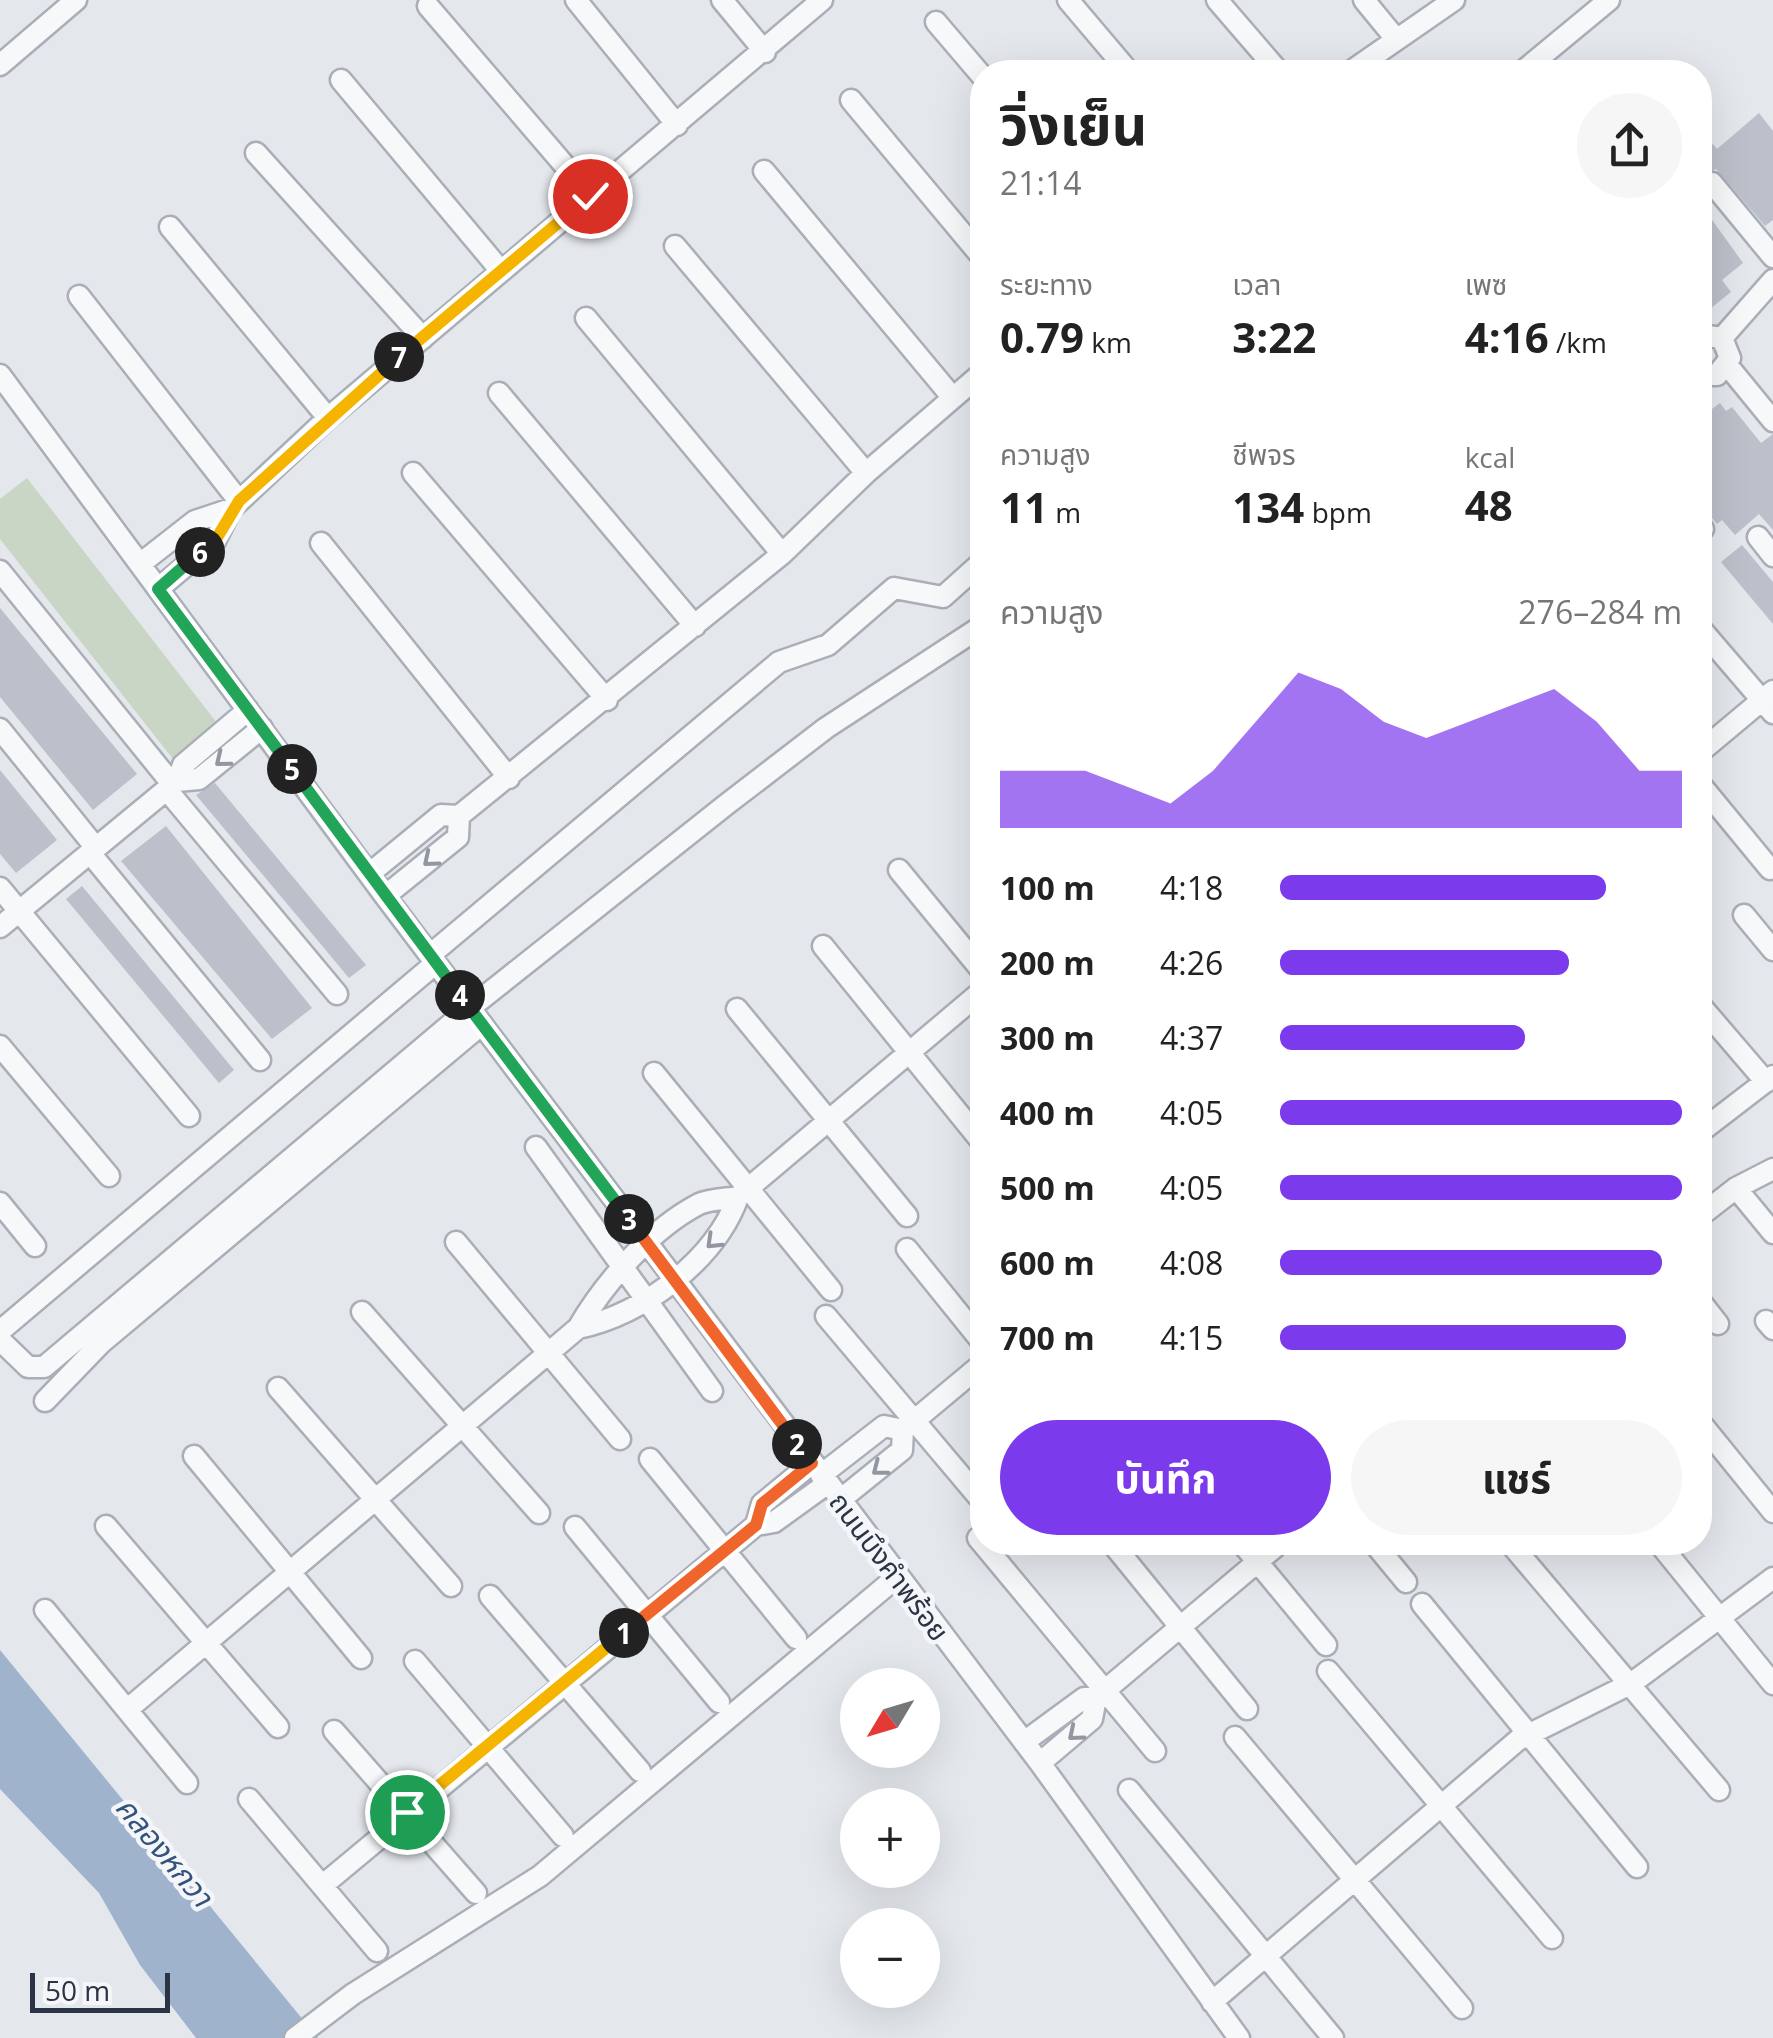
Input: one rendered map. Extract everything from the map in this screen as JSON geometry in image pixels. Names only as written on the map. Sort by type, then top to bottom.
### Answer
[{"type":"street","points":[[0,65],[76,0]]},
{"type":"street","points":[[576,0],[678,124]]},
{"type":"street","points":[[722,0],[764,52]]},
{"type":"street","points":[[158,589],[215,541],[235,505],[328,418],[822,0]]},
{"type":"street","points":[[1068,0],[1118,60]]},
{"type":"street","points":[[1217,0],[1268,60]]},
{"type":"street","points":[[1364,0],[1396,39]]},
{"type":"street","points":[[1367,60],[1454,0]]},
{"type":"street","points":[[1536,60],[1609,0]]},
{"type":"street","points":[[428,6],[590,196]]},
{"type":"street","points":[[936,22],[970,62]]},
{"type":"street","points":[[341,80],[500,271]]},
{"type":"street","points":[[852,100],[970,242]]},
{"type":"street","points":[[256,152],[422,338]]},
{"type":"street","points":[[764,171],[953,398]]},
{"type":"street","points":[[1712,183],[1773,256]]},
{"type":"street","points":[[170,226],[328,418]]},
{"type":"street","points":[[675,246],[866,472]]},
{"type":"street","points":[[1722,338],[1773,280]]},
{"type":"street","points":[[79,296],[235,505]]},
{"type":"street","points":[[586,318],[782,554]]},
{"type":"street","points":[[1712,337],[1722,338],[1730,350],[1728,366],[1712,375]]},
{"type":"street","points":[[1728,366],[1773,420]]},
{"type":"street","name":"ถนนบึงคำพร้อย","points":[[0,375],[368,874],[1024,1742],[1212,2002],[1231,2036]]},
{"type":"street","points":[[368,874],[441,815],[458,816],[606,700],[782,554],[866,472],[970,383]]},
{"type":"street","points":[[499,393],[695,626]]},
{"type":"street","points":[[413,473],[606,700]]},
{"type":"street","points":[[140,564],[195,521],[235,505]]},
{"type":"street","points":[[1758,537],[1773,556]]},
{"type":"street","points":[[321,543],[509,778]]},
{"type":"street","points":[[0,570],[337,994]]},
{"type":"street","points":[[0,1331],[778,662],[828,645],[894,588],[943,597],[970,573]]},
{"type":"street","points":[[0,1340],[28,1366],[44,1366],[826,728],[970,634]]},
{"type":"street","points":[[1712,641],[1769,702],[1712,743]]},
{"type":"street","points":[[0,928],[172,785],[183,766],[248,710]]},
{"type":"street","points":[[172,785],[199,779],[262,728]]},
{"type":"street","points":[[0,729],[260,1060]]},
{"type":"street","points":[[1712,799],[1770,869]]},
{"type":"street","points":[[385,896],[458,838],[458,816]]},
{"type":"street","points":[[900,870],[970,956]]},
{"type":"street","points":[[0,888],[189,1116]]},
{"type":"street","points":[[1744,915],[1773,950]]},
{"type":"street","points":[[823,946],[970,1125]]},
{"type":"street","points":[[578,1328],[610,1321],[674,1280],[726,1230],[743,1193],[970,1001]]},
{"type":"street","points":[[736,1009],[907,1216]]},
{"type":"street","points":[[45,1400],[101,1344],[476,1016]]},
{"type":"street","points":[[1712,1019],[1769,1079],[1712,1123]]},
{"type":"street","points":[[0,1046],[109,1176]]},
{"type":"street","points":[[654,1073],[743,1193],[831,1290]]},
{"type":"street","points":[[536,1147],[626,1266],[712,1392]]},
{"type":"street","points":[[1712,1207],[1736,1188],[1773,1169]]},
{"type":"street","points":[[1736,1188],[1773,1233]]},
{"type":"street","points":[[128,1709],[578,1328],[596,1298],[647,1244],[701,1202],[743,1193]]},
{"type":"street","points":[[0,1203],[35,1246]]},
{"type":"street","points":[[456,1242],[620,1439]]},
{"type":"street","points":[[907,1249],[970,1327]]},
{"type":"street","points":[[362,1312],[539,1513]]},
{"type":"street","points":[[826,1316],[909,1424],[970,1488]]},
{"type":"street","points":[[1712,1316],[1718,1324]]},
{"type":"street","points":[[825,1480],[884,1426],[909,1424],[970,1374]]},
{"type":"street","points":[[278,1388],[451,1586]]},
{"type":"street","points":[[323,1885],[484,1746],[756,1525],[762,1504],[902,1450],[909,1424]]},
{"type":"street","points":[[1712,1437],[1773,1512]]},
{"type":"street","points":[[194,1456],[362,1658]]},
{"type":"street","points":[[650,1459],[796,1638]]},
{"type":"street","points":[[106,1526],[278,1728]]},
{"type":"street","points":[[576,1527],[719,1702]]},
{"type":"street","points":[[991,1555],[1100,1694],[1155,1751]]},
{"type":"street","points":[[1122,1555],[1247,1709]]},
{"type":"street","points":[[1251,1555],[1326,1646]]},
{"type":"street","points":[[1024,1742],[1084,1698],[1100,1694],[1265,1555]]},
{"type":"street","points":[[1384,1555],[1406,1582]]},
{"type":"street","points":[[1520,1555],[1720,1790]]},
{"type":"street","points":[[1669,1555],[1773,1684]]},
{"type":"street","points":[[296,2038],[354,1994],[540,1876],[898,1576]]},
{"type":"street","points":[[1212,2002],[1529,1735],[1632,1683],[1773,1578]]},
{"type":"street","points":[[490,1596],[640,1771]]},
{"type":"street","points":[[1422,1604],[1637,1868]]},
{"type":"street","points":[[45,1610],[187,1783]]},
{"type":"street","points":[[415,1661],[563,1836]]},
{"type":"street","points":[[1328,1670],[1552,1938]]},
{"type":"street","points":[[1040,1764],[1092,1720],[1100,1694]]},
{"type":"street","points":[[334,1730],[476,1893]]},
{"type":"street","points":[[1235,1737],[1359,1880],[1462,2008]]},
{"type":"street","points":[[1130,1790],[1333,2038]]},
{"type":"street","points":[[250,1799],[377,1950]]},
{"type":"green space","points":[[27,478],[217,723],[173,759],[0,539],[0,499]]},
{"type":"water","points":[[0,1650],[318,2038],[196,2038],[140,1965],[99,1893],[0,1789]]},
{"type":"building","points":[[1759,113],[1773,131],[1773,220],[1765,226],[1716,169],[1712,171],[1712,145],[1717,149]]},
{"type":"building","points":[[1712,220],[1743,263],[1722,280],[1731,292],[1712,307]]},
{"type":"building","points":[[1720,403],[1726,411],[1732,407],[1761,443],[1773,434],[1773,530],[1759,514],[1735,535],[1722,520],[1717,524],[1712,518],[1712,409]]},
{"type":"building","points":[[1742,545],[1773,582],[1773,624],[1721,562]]},
{"type":"building","points":[[0,608],[137,774],[93,810],[0,697]]},
{"type":"building","points":[[0,770],[57,840],[16,873],[0,854]]},
{"type":"building","points":[[215,783],[366,965],[349,978],[196,795]]},
{"type":"building","points":[[166,826],[312,1008],[272,1039],[121,861]]},
{"type":"building","points":[[82,886],[234,1070],[219,1083],[66,899]]},
{"type":"route","points":[[407,1812],[756,1525],[762,1504],[812,1463],[158,589],[215,541],[231,510],[328,418],[590,196]]},
{"type":"water label","name":"คลองหกวา","points":[[165,1851]]}]
